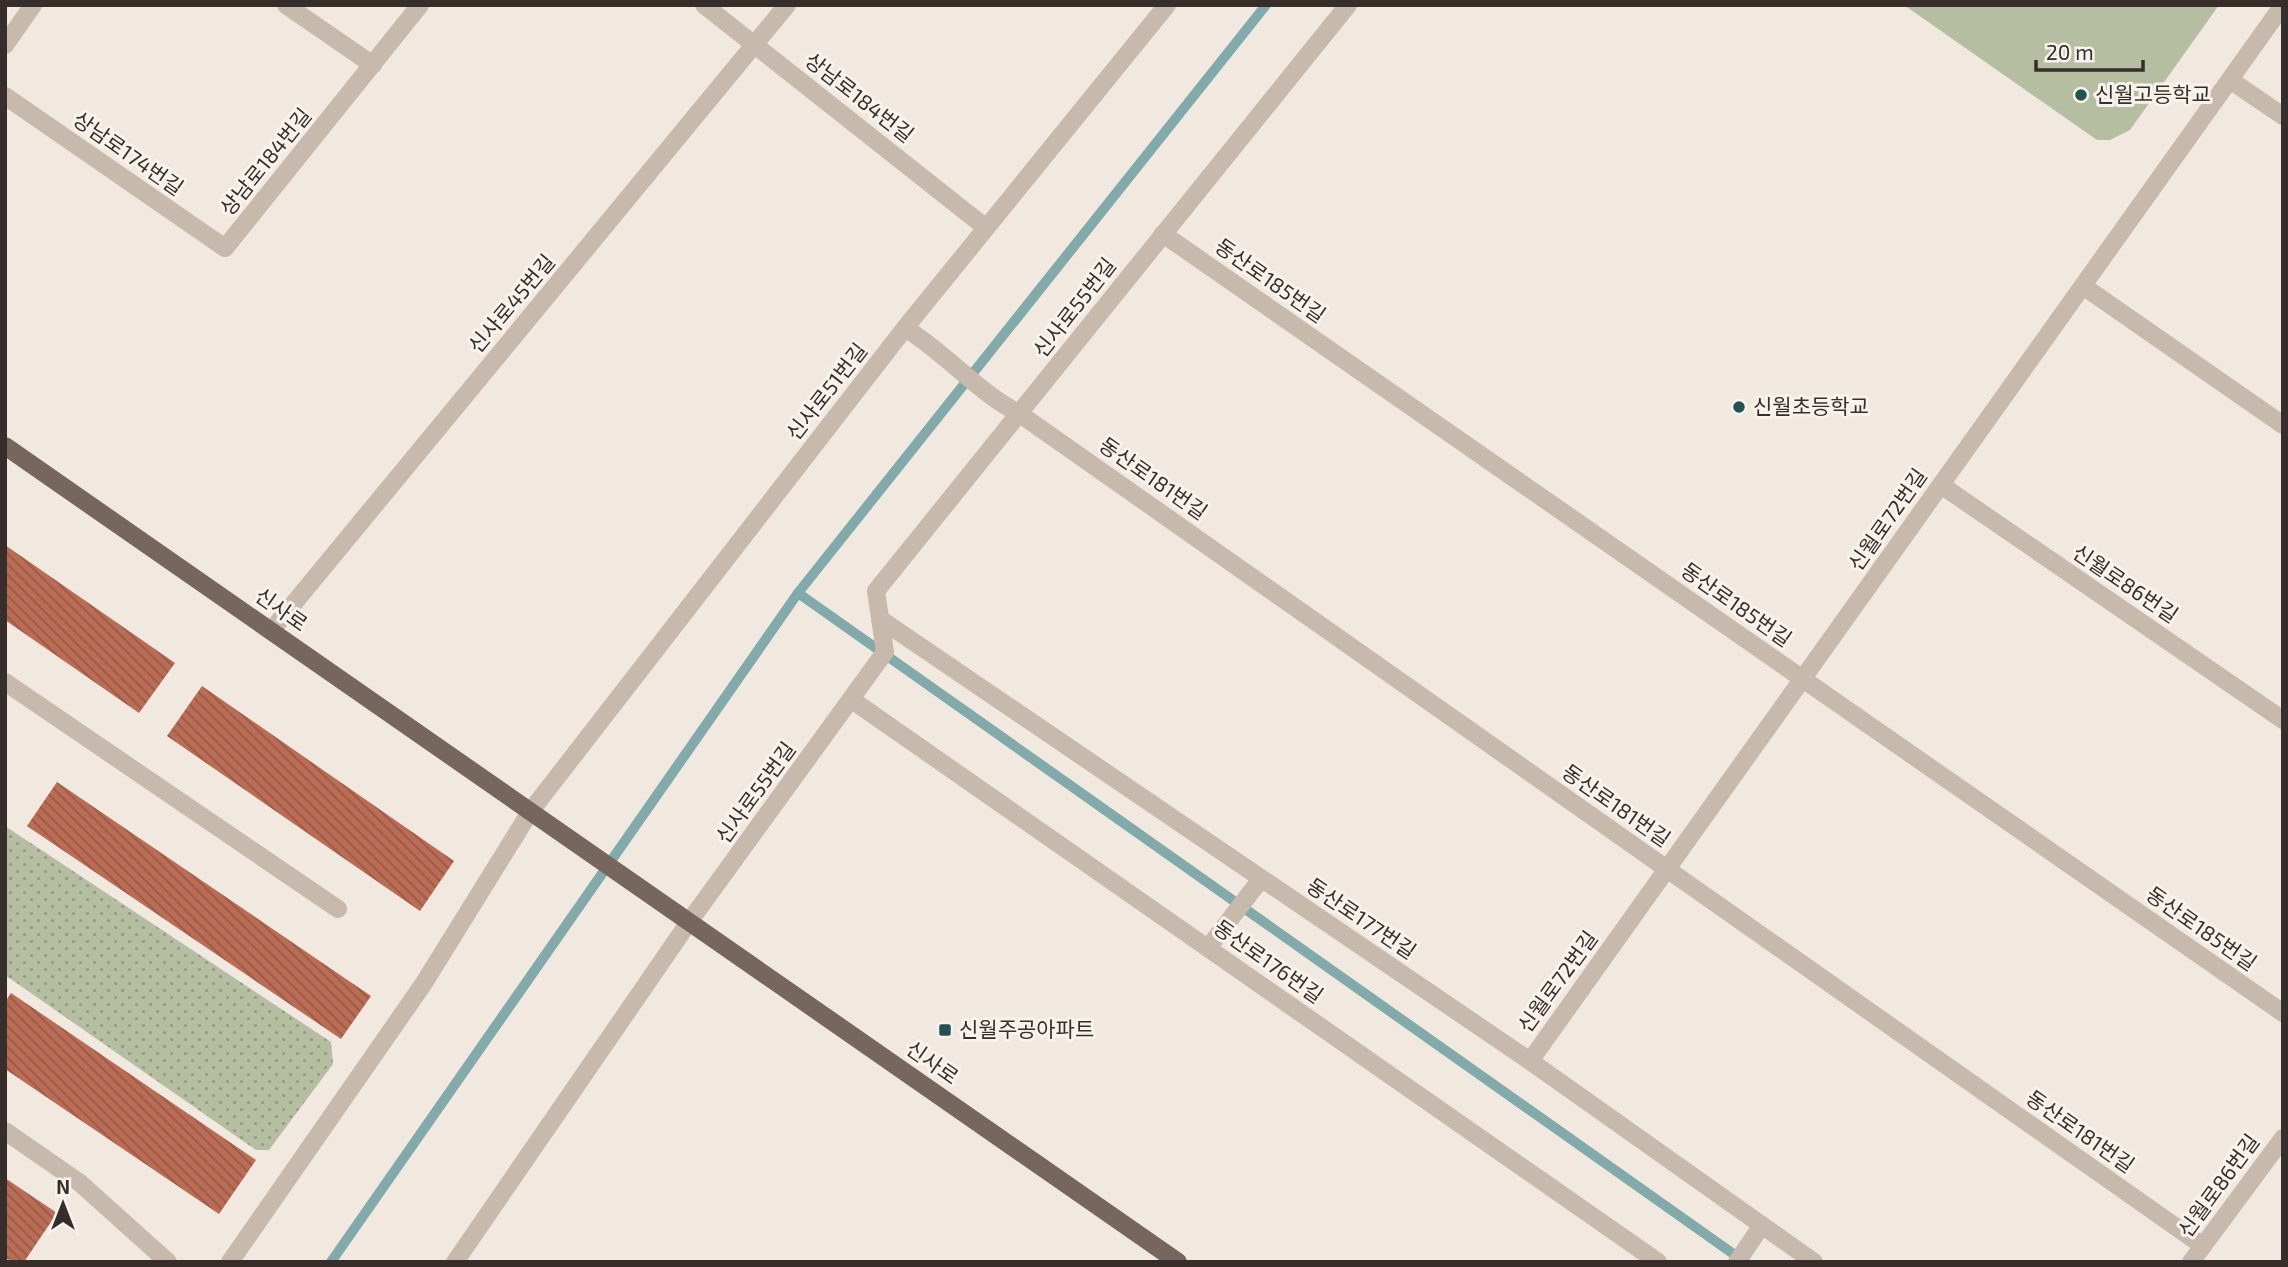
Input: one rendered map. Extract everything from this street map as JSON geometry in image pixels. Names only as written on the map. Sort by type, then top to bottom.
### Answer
[{"type":"main road","name":"신사로","points":[[5,446],[1178,1262]]},
{"type":"street","points":[[5,45],[33,5]]},
{"type":"street","points":[[286,5],[373,65]]},
{"type":"street","name":"상남로184번길","points":[[225,248],[420,5]]},
{"type":"street","name":"상남로184번길","points":[[704,5],[985,227]]},
{"type":"street","name":"신사로45번길","points":[[271,631],[788,5]]},
{"type":"street","name":"신사로51번길","points":[[230,1262],[424,983],[530,813],[905,328],[1167,5]]},
{"type":"street","name":"신사로55번길","points":[[455,1262],[689,922],[885,652],[876,591],[1348,5]]},
{"type":"street","name":"신월로72번길","points":[[1530,1061],[2283,5]]},
{"type":"street","points":[[2230,80],[2283,116]]},
{"type":"street","name":"상남로174번길","points":[[5,96],[225,248]]},
{"type":"street","name":"동산로185번길","points":[[1163,234],[2283,1013]]},
{"type":"street","points":[[2083,286],[2283,425]]},
{"type":"street","name":"동산로181번길","points":[[905,328],[924,339],[1002,405],[1020,414],[2203,1246]]},
{"type":"street","name":"신월로86번길","points":[[1941,485],[2283,720]]},
{"type":"street","name":"동산로177번길","points":[[880,619],[1258,883],[1530,1061],[1814,1262]]},
{"type":"street","points":[[5,682],[338,909]]},
{"type":"street","name":"동산로176번길","points":[[855,695],[1212,943],[1658,1262]]},
{"type":"street","points":[[1212,943],[1258,883]]},
{"type":"street","points":[[5,1131],[80,1183],[168,1262]]},
{"type":"street","name":"신월로86번길","points":[[2191,1262],[2283,1138]]},
{"type":"street","points":[[1737,1262],[1762,1225]]},
{"type":"green space","name":"신월고등학교","points":[[1904,5],[2219,5],[2130,130],[2110,140],[2097,140]]},
{"type":"green space","points":[[5,826],[331,1042],[333,1064],[269,1150],[256,1150],[5,975]]},
{"type":"building","points":[[5,545],[175,663],[139,713],[5,620]]},
{"type":"building","points":[[202,686],[454,861],[420,911],[167,736]]},
{"type":"building","points":[[57,782],[371,996],[341,1039],[27,826]]},
{"type":"building","points":[[11,993],[256,1160],[219,1214],[5,1069],[5,1002]]},
{"type":"building","points":[[5,1178],[57,1213],[24,1262],[5,1259]]},
{"type":"waterway","points":[[331,1262],[798,593],[1266,5]]},
{"type":"waterway","points":[[798,593],[1742,1260]]},
{"type":"place","name":"신월고등학교","points":[[2081,95]]},
{"type":"place","name":"신월초등학교","points":[[1739,407]]},
{"type":"place","name":"신월주공아파트","points":[[945,1030]]}]
